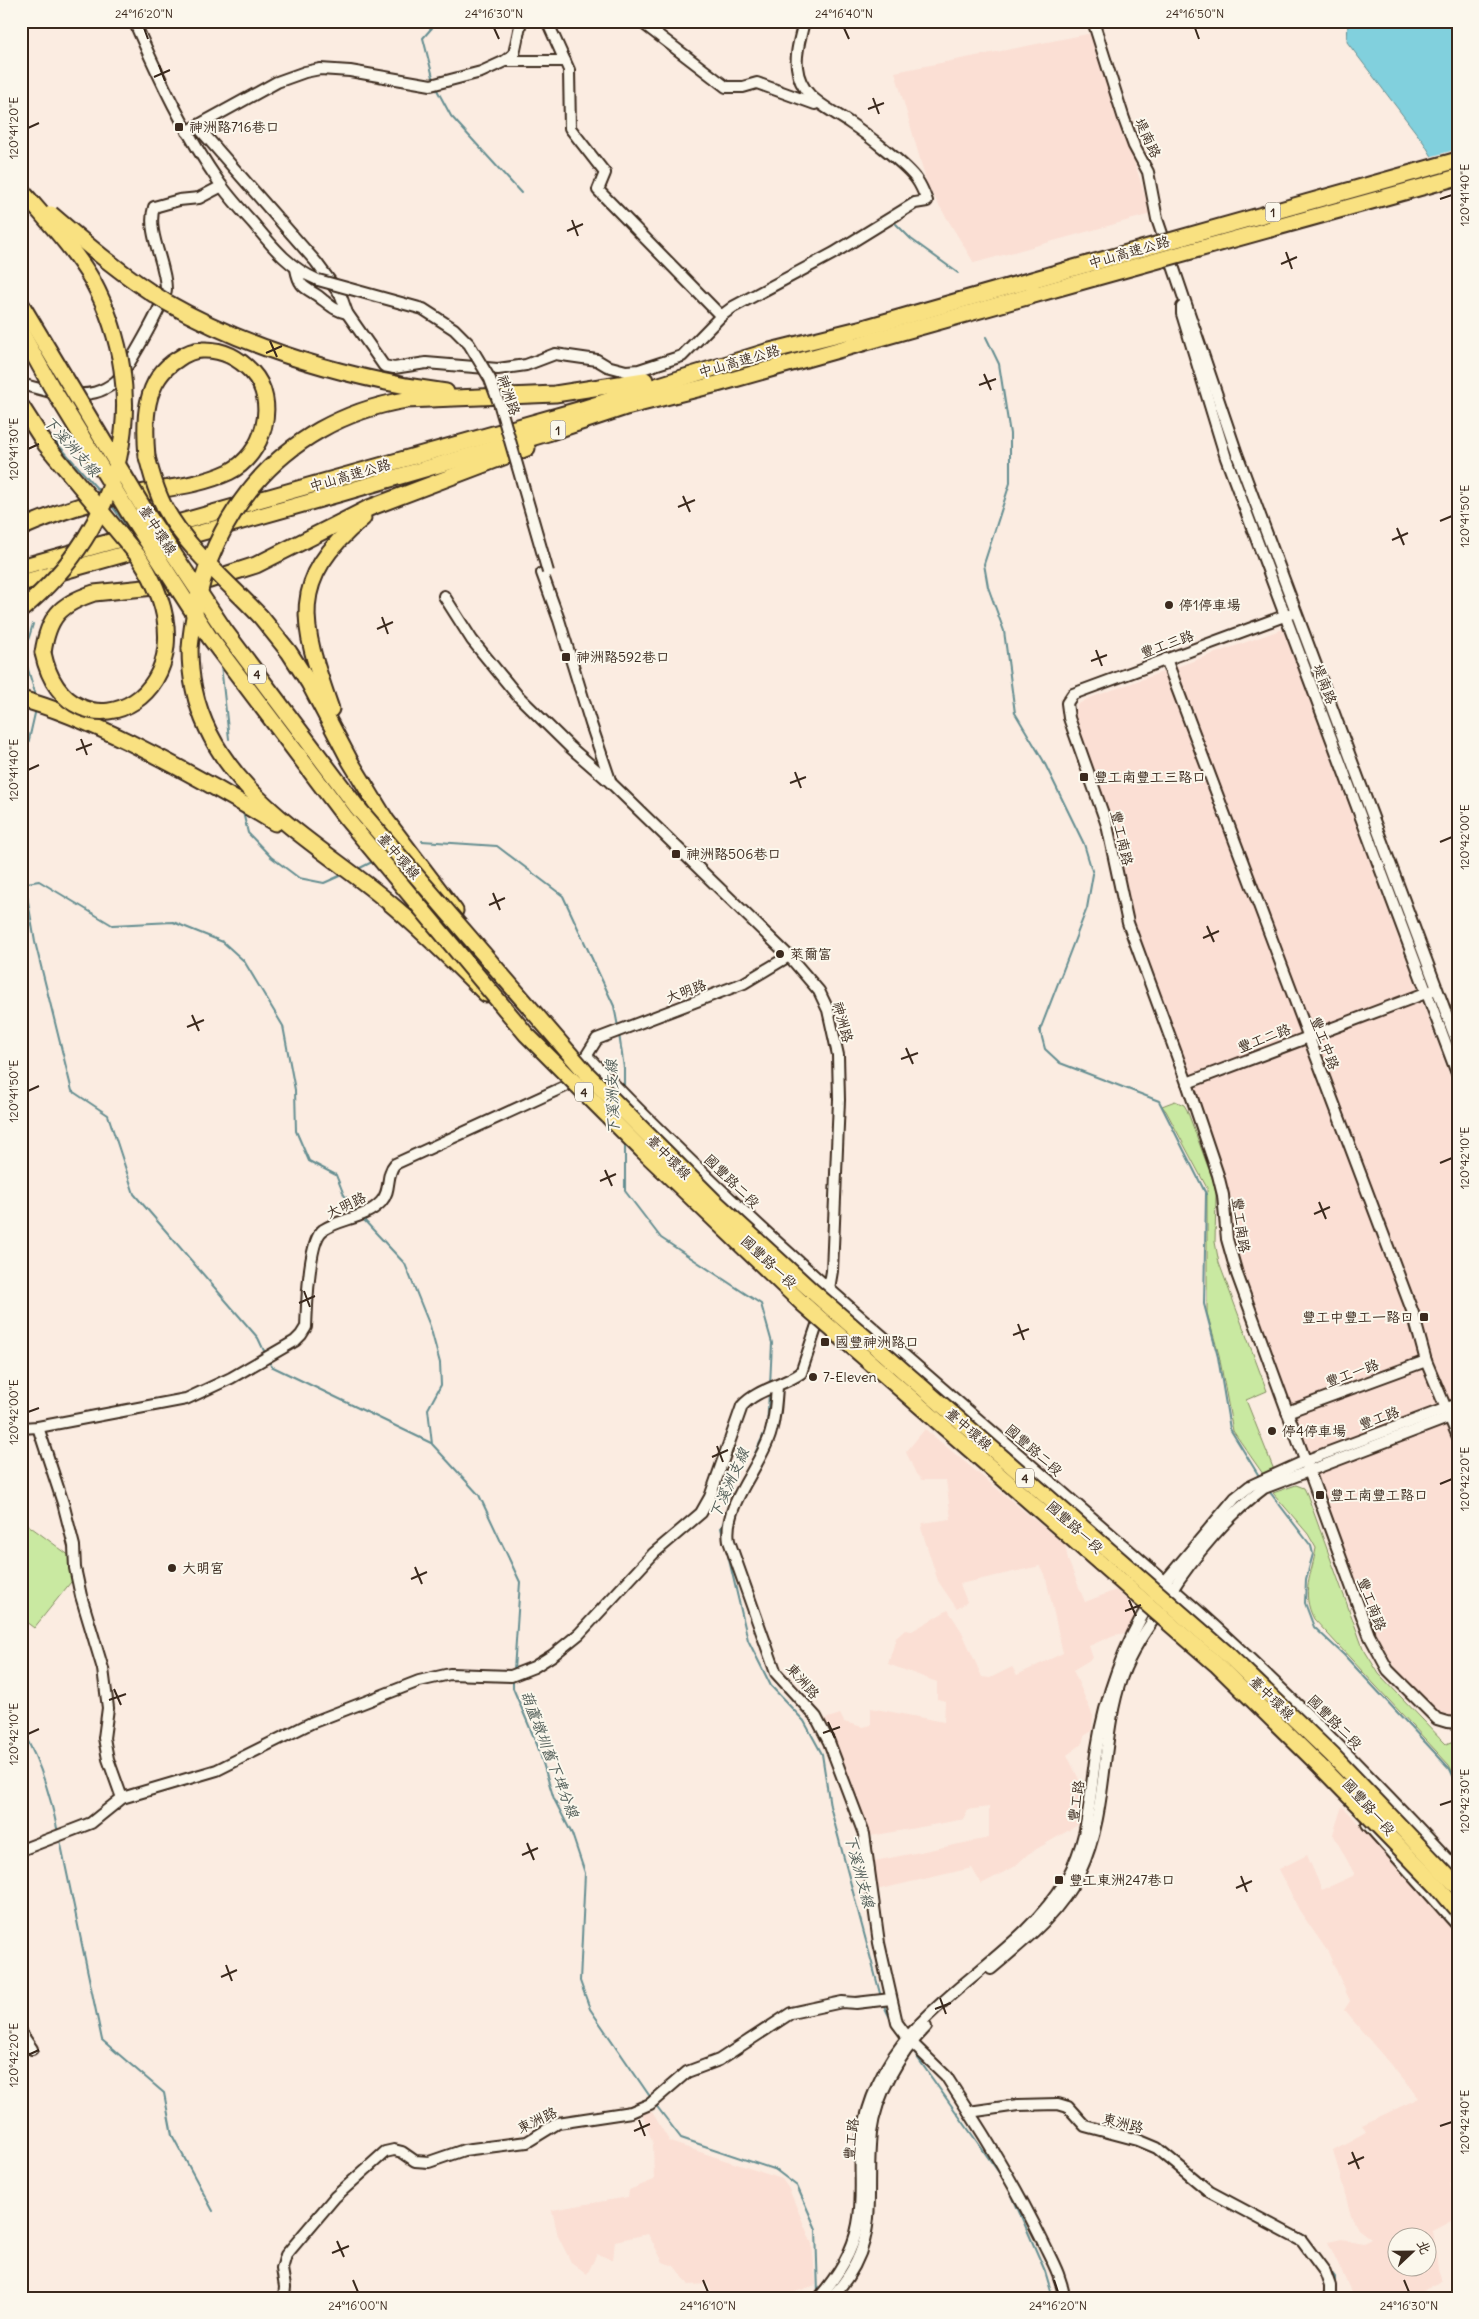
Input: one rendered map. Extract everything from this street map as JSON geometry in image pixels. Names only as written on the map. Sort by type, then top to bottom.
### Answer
[{"type":"highway","name":"中山高速公路","points":[[21,583],[370,485],[548,433],[626,407],[716,384],[1458,160]]},
{"type":"highway","name":"中山高速公路","points":[[21,567],[582,408],[766,352],[1091,271],[1458,176]]},
{"type":"highway","points":[[21,188],[110,262],[165,301],[214,327],[267,350],[406,393],[445,392],[518,397],[555,394],[622,385],[766,352]]},
{"type":"highway","points":[[21,188],[54,228],[90,277],[102,299],[113,325],[119,349],[125,401],[125,423],[118,464],[100,515],[68,563],[21,610]]},
{"type":"highway","name":"臺中環線","points":[[21,304],[149,517],[225,631],[357,807],[587,1074],[714,1201],[836,1312],[1226,1653],[1332,1755],[1458,1887]]},
{"type":"highway","name":"臺中環線","points":[[21,332],[51,386],[127,510],[210,638],[345,816],[526,1034],[642,1150],[802,1303],[1216,1664],[1320,1766],[1437,1886],[1458,1911]]},
{"type":"highway","points":[[21,528],[78,506],[131,494],[203,482],[231,471],[255,447],[263,431],[266,415],[264,395],[256,376],[243,362],[229,353],[211,349],[197,350],[172,362],[163,372],[152,389],[146,406],[144,428],[147,457],[155,487],[165,509],[188,541],[261,617],[289,652],[309,683],[350,761],[386,820],[534,1014]]},
{"type":"highway","points":[[406,393],[330,424],[298,444],[246,492],[215,547],[198,596],[190,648],[194,690],[210,737],[219,753],[251,792],[271,810],[387,901],[526,1034]]},
{"type":"highway","points":[[21,406],[58,461],[139,557],[150,574],[165,613],[167,639],[160,674],[140,699],[123,708],[111,711],[97,710],[72,702],[62,694],[46,668],[43,653],[45,637],[56,614],[66,605],[94,593],[202,581],[256,565],[369,508],[480,468],[626,407]]},
{"type":"highway","points":[[386,820],[337,726],[313,656],[305,614],[313,579],[325,555],[341,536],[364,517],[397,499]]},
{"type":"highway","points":[[21,699],[85,721],[173,764],[222,790],[354,874]]},
{"type":"street","name":"神洲路","points":[[122,1798],[217,1770],[324,1718],[419,1682],[450,1674],[516,1675],[547,1659],[579,1634],[654,1553],[701,1513],[710,1497],[739,1410],[749,1399],[801,1373],[829,1289],[832,1271],[839,1127],[838,1056],[832,1026],[819,991],[789,956],[611,783],[559,620],[500,406],[481,361],[454,329],[422,310],[318,280],[296,268],[278,253],[222,186],[192,129],[160,80],[134,21]]},
{"type":"street","points":[[521,21],[514,54],[505,61],[481,72],[430,85],[350,71],[320,70],[298,74],[277,82],[192,129],[316,262],[341,296],[347,313],[384,366],[394,368],[426,363],[498,369],[526,364],[554,354],[597,360],[607,366],[626,371],[639,370],[682,356],[721,316],[733,307],[834,253],[915,203],[927,201],[923,189],[916,178],[851,124],[806,93],[800,80],[797,58],[804,21]]},
{"type":"street","points":[[547,21],[569,70],[570,128],[605,173],[598,190],[721,316]]},
{"type":"street","points":[[640,21],[726,87],[743,87],[757,83],[824,107]]},
{"type":"street","name":"堤南路","points":[[1093,21],[1124,119],[1134,146],[1148,172],[1157,219],[1237,454],[1458,1045]]},
{"type":"street","points":[[505,61],[565,61]]},
{"type":"street","points":[[21,384],[55,394],[92,395],[117,381],[142,341],[166,292],[154,228],[154,207],[179,200],[199,198],[222,186]]},
{"type":"street","points":[[296,268],[300,282],[308,292],[322,298],[334,309],[347,313]]},
{"type":"street","name":"堤南路","points":[[1183,296],[1182,314],[1226,458],[1458,1076]]},
{"type":"street","points":[[444,596],[472,640],[517,695],[571,748],[611,783]]},
{"type":"street","name":"豐工三路","points":[[1069,718],[1067,703],[1073,694],[1295,612]]},
{"type":"street","name":"豐工中路","points":[[1166,659],[1413,1313],[1426,1361],[1451,1413],[1458,1437]]},
{"type":"street","name":"豐工南路","points":[[1069,718],[1107,825],[1128,923],[1187,1083],[1223,1196],[1226,1239],[1230,1253],[1358,1607],[1379,1656],[1388,1670],[1437,1719],[1458,1723]]},
{"type":"street","name":"大明路","points":[[21,1428],[38,1427],[186,1399],[231,1378],[295,1341],[306,1327],[314,1243],[322,1231],[364,1215],[379,1204],[388,1191],[390,1170],[395,1164],[568,1085],[597,1039],[744,983],[789,956]]},
{"type":"street","name":"豐工二路","points":[[1187,1083],[1307,1036],[1437,989]]},
{"type":"street","name":"國豐路二段","points":[[587,1056],[628,1099],[753,1220],[829,1289],[1173,1588],[1280,1687],[1348,1753],[1458,1870]]},
{"type":"street","name":"國豐路一段","points":[[568,1085],[608,1122],[757,1270],[1155,1616],[1273,1726],[1329,1783],[1458,1926]]},
{"type":"street","name":"豐工一路","points":[[1287,1412],[1426,1361]]},
{"type":"street","name":"東洲路","points":[[777,1386],[776,1414],[770,1437],[729,1519],[730,1541],[776,1673],[816,1717],[829,1742],[864,1834],[879,1943],[897,2023],[909,2040],[946,2076],[969,2112],[1018,2105],[1058,2104],[1068,2106],[1085,2126],[1138,2140],[1157,2148],[1210,2192],[1302,2241],[1325,2272],[1330,2286],[1330,2298]]},
{"type":"street","name":"豐工路","points":[[819,2298],[842,2285],[856,2264],[869,2218],[871,2133],[876,2111],[909,2040],[950,1995],[1026,1930],[1050,1904],[1078,1855],[1089,1818],[1097,1748],[1106,1705],[1126,1649],[1146,1609],[1165,1581],[1235,1498],[1265,1482],[1451,1413],[1458,1404]]},
{"type":"street","points":[[21,1850],[91,1823],[122,1798],[108,1759],[104,1738],[108,1708],[103,1669],[81,1596],[75,1568],[74,1546],[66,1512],[38,1427]]},
{"type":"street","name":"豐工路","points":[[909,2040],[1033,1933],[1058,1908],[1072,1887],[1096,1831],[1107,1746],[1122,1675],[1173,1588],[1226,1522],[1265,1482]]},
{"type":"street","name":"東洲路","points":[[284,2298],[285,2287],[282,2269],[286,2255],[335,2197],[385,2152],[394,2150],[402,2152],[415,2161],[429,2162],[464,2150],[522,2144],[532,2140],[558,2123],[626,2114],[653,2101],[687,2072],[719,2060],[791,2014],[842,2002],[856,2003],[891,1999]]},
{"type":"street","points":[[21,2034],[32,2049]]},
{"type":"street","points":[[969,2112],[1019,2194],[1058,2274],[1064,2298]]},
{"type":"shaded area","points":[[1093,33],[1151,214],[974,263],[928,187],[895,72]]},
{"type":"shaded area","points":[[1283,629],[1458,1098],[1458,1728],[1446,1725],[1383,1653],[1372,1634],[1241,1273],[1232,1239],[1233,1215],[1225,1174],[1130,919],[1074,721],[1077,705],[1087,699]]},
{"type":"shaded area","points":[[925,1429],[1065,1545],[1068,1560],[1085,1602],[1116,1590],[1131,1603],[1135,1616],[1126,1633],[1114,1635],[1089,1646],[1093,1658],[1073,1670],[1093,1716],[1092,1731],[1084,1736],[1082,1744],[1067,1755],[1085,1792],[1083,1822],[1028,1854],[1014,1867],[981,1884],[972,1868],[876,1890],[875,1861],[989,1838],[989,1807],[966,1810],[965,1819],[871,1836],[851,1798],[822,1720],[840,1714],[844,1722],[863,1727],[871,1725],[871,1708],[944,1722],[945,1701],[937,1699],[937,1682],[888,1664],[896,1638],[905,1630],[912,1631],[948,1610],[962,1632],[982,1677],[990,1678],[1012,1667],[1017,1675],[1063,1653],[1045,1574],[1040,1566],[960,1584],[967,1602],[957,1609],[938,1581],[921,1528],[923,1523],[951,1519],[946,1480],[922,1480],[916,1474],[906,1452]]},
{"type":"shaded area","points":[[1342,1806],[1399,1863],[1458,1929],[1458,2185],[1450,2184],[1458,2205],[1458,2218],[1436,2229],[1436,2226],[1386,2226],[1386,2276],[1436,2276],[1436,2254],[1442,2281],[1409,2298],[1354,2298],[1328,2242],[1342,2239],[1363,2243],[1371,2239],[1358,2229],[1351,2216],[1333,2150],[1366,2132],[1362,2125],[1419,2098],[1344,2010],[1350,2001],[1328,1952],[1299,1910],[1279,1869],[1307,1855],[1322,1890],[1355,1875],[1333,1834]]},
{"type":"shaded area","points":[[652,2112],[670,2142],[782,2179],[789,2189],[812,2244],[816,2285],[777,2298],[714,2298],[708,2284],[689,2285],[674,2266],[663,2262],[648,2234],[615,2241],[613,2260],[597,2254],[587,2274],[571,2262],[558,2236],[552,2210],[628,2197],[629,2190],[654,2180],[653,2144],[642,2113]]},
{"type":"green space","points":[[1175,1101],[1184,1105],[1187,1110],[1214,1183],[1216,1194],[1215,1242],[1219,1263],[1267,1391],[1246,1400],[1274,1470],[1263,1474],[1233,1431],[1219,1355],[1207,1313],[1207,1188],[1162,1106]]},
{"type":"green space","points":[[1296,1485],[1304,1488],[1307,1494],[1363,1648],[1379,1674],[1446,1744],[1458,1739],[1458,1782],[1449,1765],[1314,1619],[1307,1592],[1316,1548],[1308,1534],[1273,1493]]},
{"type":"green space","points":[[21,1522],[24,1522],[70,1556],[75,1577],[34,1628],[21,1618]]},
{"type":"water","points":[[1348,21],[1458,21],[1458,201],[1424,143],[1347,42]]},
{"type":"pier","points":[[1458,149],[1458,190],[1450,193],[1429,157]]},
{"type":"waterway","points":[[434,81],[423,38],[438,21]]},
{"type":"waterway","points":[[436,88],[451,116],[521,193]]},
{"type":"waterway","points":[[896,224],[911,239],[958,273]]},
{"type":"waterway","points":[[986,337],[999,364],[1010,434],[1010,483],[984,564],[988,587],[1004,631],[1015,713],[1043,760],[1084,844],[1093,874],[1087,908],[1040,1030],[1045,1049],[1060,1063],[1159,1101],[1206,1194],[1204,1304],[1218,1357],[1230,1429],[1259,1476]]},
{"type":"waterway","name":"下溪洲支線","points":[[46,431],[101,493]]},
{"type":"waterway","name":"下溪洲支線","points":[[112,506],[130,531]]},
{"type":"waterway","points":[[33,624],[26,647],[26,663],[36,696]]},
{"type":"waterway","name":"下溪洲支線","points":[[221,665],[229,739]]},
{"type":"waterway","points":[[21,795],[23,766],[36,709]]},
{"type":"waterway","name":"下溪洲支線","points":[[235,783],[238,793]]},
{"type":"waterway","name":"下溪洲支線","points":[[243,812],[248,833],[271,857],[299,878],[324,883],[344,874]]},
{"type":"waterway","name":"下溪洲支線","points":[[422,841],[497,846],[563,896],[614,1006],[618,1027]]},
{"type":"waterway","name":"下溪洲支線","points":[[356,870],[374,861]]},
{"type":"waterway","points":[[21,875],[25,884],[35,942],[72,1091],[108,1115],[134,1194],[258,1338],[266,1355]]},
{"type":"waterway","name":"葫蘆墩圳舊下埤分線","points":[[21,884],[39,881],[112,925],[173,922],[223,942],[244,961],[283,1026],[295,1090],[296,1131],[309,1161],[336,1175],[344,1195],[359,1213]]},
{"type":"waterway","name":"下溪洲支線","points":[[619,1034],[624,1068],[624,1089]]},
{"type":"waterway","name":"下溪洲支線","points":[[625,1141],[625,1191],[661,1238],[761,1304],[772,1343],[770,1385]]},
{"type":"waterway","name":"葫蘆墩圳舊下埤分線","points":[[363,1219],[405,1264],[430,1326],[440,1363],[441,1385],[428,1409],[432,1444],[479,1495],[520,1582],[514,1670]]},
{"type":"waterway","points":[[269,1361],[271,1366],[431,1443]]},
{"type":"waterway","name":"下溪洲支線","points":[[748,1469],[767,1427],[769,1393]]},
{"type":"waterway","points":[[1269,1491],[1311,1546],[1313,1554],[1306,1579],[1305,1603],[1314,1627],[1344,1655],[1450,1769],[1458,1787]]},
{"type":"waterway","name":"下溪洲支線","points":[[724,1540],[721,1528],[725,1519]]},
{"type":"waterway","name":"下溪洲支線","points":[[726,1547],[748,1640],[771,1686],[804,1721],[822,1754],[830,1806],[881,1997]]},
{"type":"waterway","name":"葫蘆墩圳舊下埤分線","points":[[513,1680],[513,1688],[538,1747],[554,1799],[572,1834],[585,1873],[580,1981],[590,2009],[651,2098]]},
{"type":"waterway","points":[[21,1729],[34,1753],[44,1779],[58,1833]]},
{"type":"waterway","points":[[60,1840],[102,2040],[164,2093],[172,2135],[213,2211]]},
{"type":"waterway","name":"下溪洲支線","points":[[883,2004],[892,2022]]},
{"type":"waterway","name":"下溪洲支線","points":[[912,2050],[1007,2184],[1045,2271],[1053,2298]]},
{"type":"waterway","name":"葫蘆墩圳舊下埤分線","points":[[655,2104],[681,2138],[776,2170],[797,2186],[816,2229],[818,2293]]},
{"type":"waterway","points":[[1302,2234],[1335,2277],[1335,2295]]},
{"type":"place","name":"神洲路716巷口","points":[[179,127]]},
{"type":"place","name":"停1停車場","points":[[1169,605]]},
{"type":"place","name":"神洲路592巷口","points":[[566,657]]},
{"type":"place","name":"豐工南豐工三路口","points":[[1084,777]]},
{"type":"place","name":"神洲路506巷口","points":[[676,854]]},
{"type":"place","name":"萊爾富","points":[[780,954]]},
{"type":"place","name":"豐工中豐工一路口","points":[[1424,1317]]},
{"type":"place","name":"國豐神洲路口","points":[[825,1342]]},
{"type":"place","name":"7-Eleven","points":[[813,1377]]},
{"type":"place","name":"停4停車場","points":[[1272,1431]]},
{"type":"place","name":"豐工南豐工路口","points":[[1320,1495]]},
{"type":"place","name":"大明宮","points":[[172,1568]]},
{"type":"place","name":"豐工東洲247巷口","points":[[1059,1880]]}]
